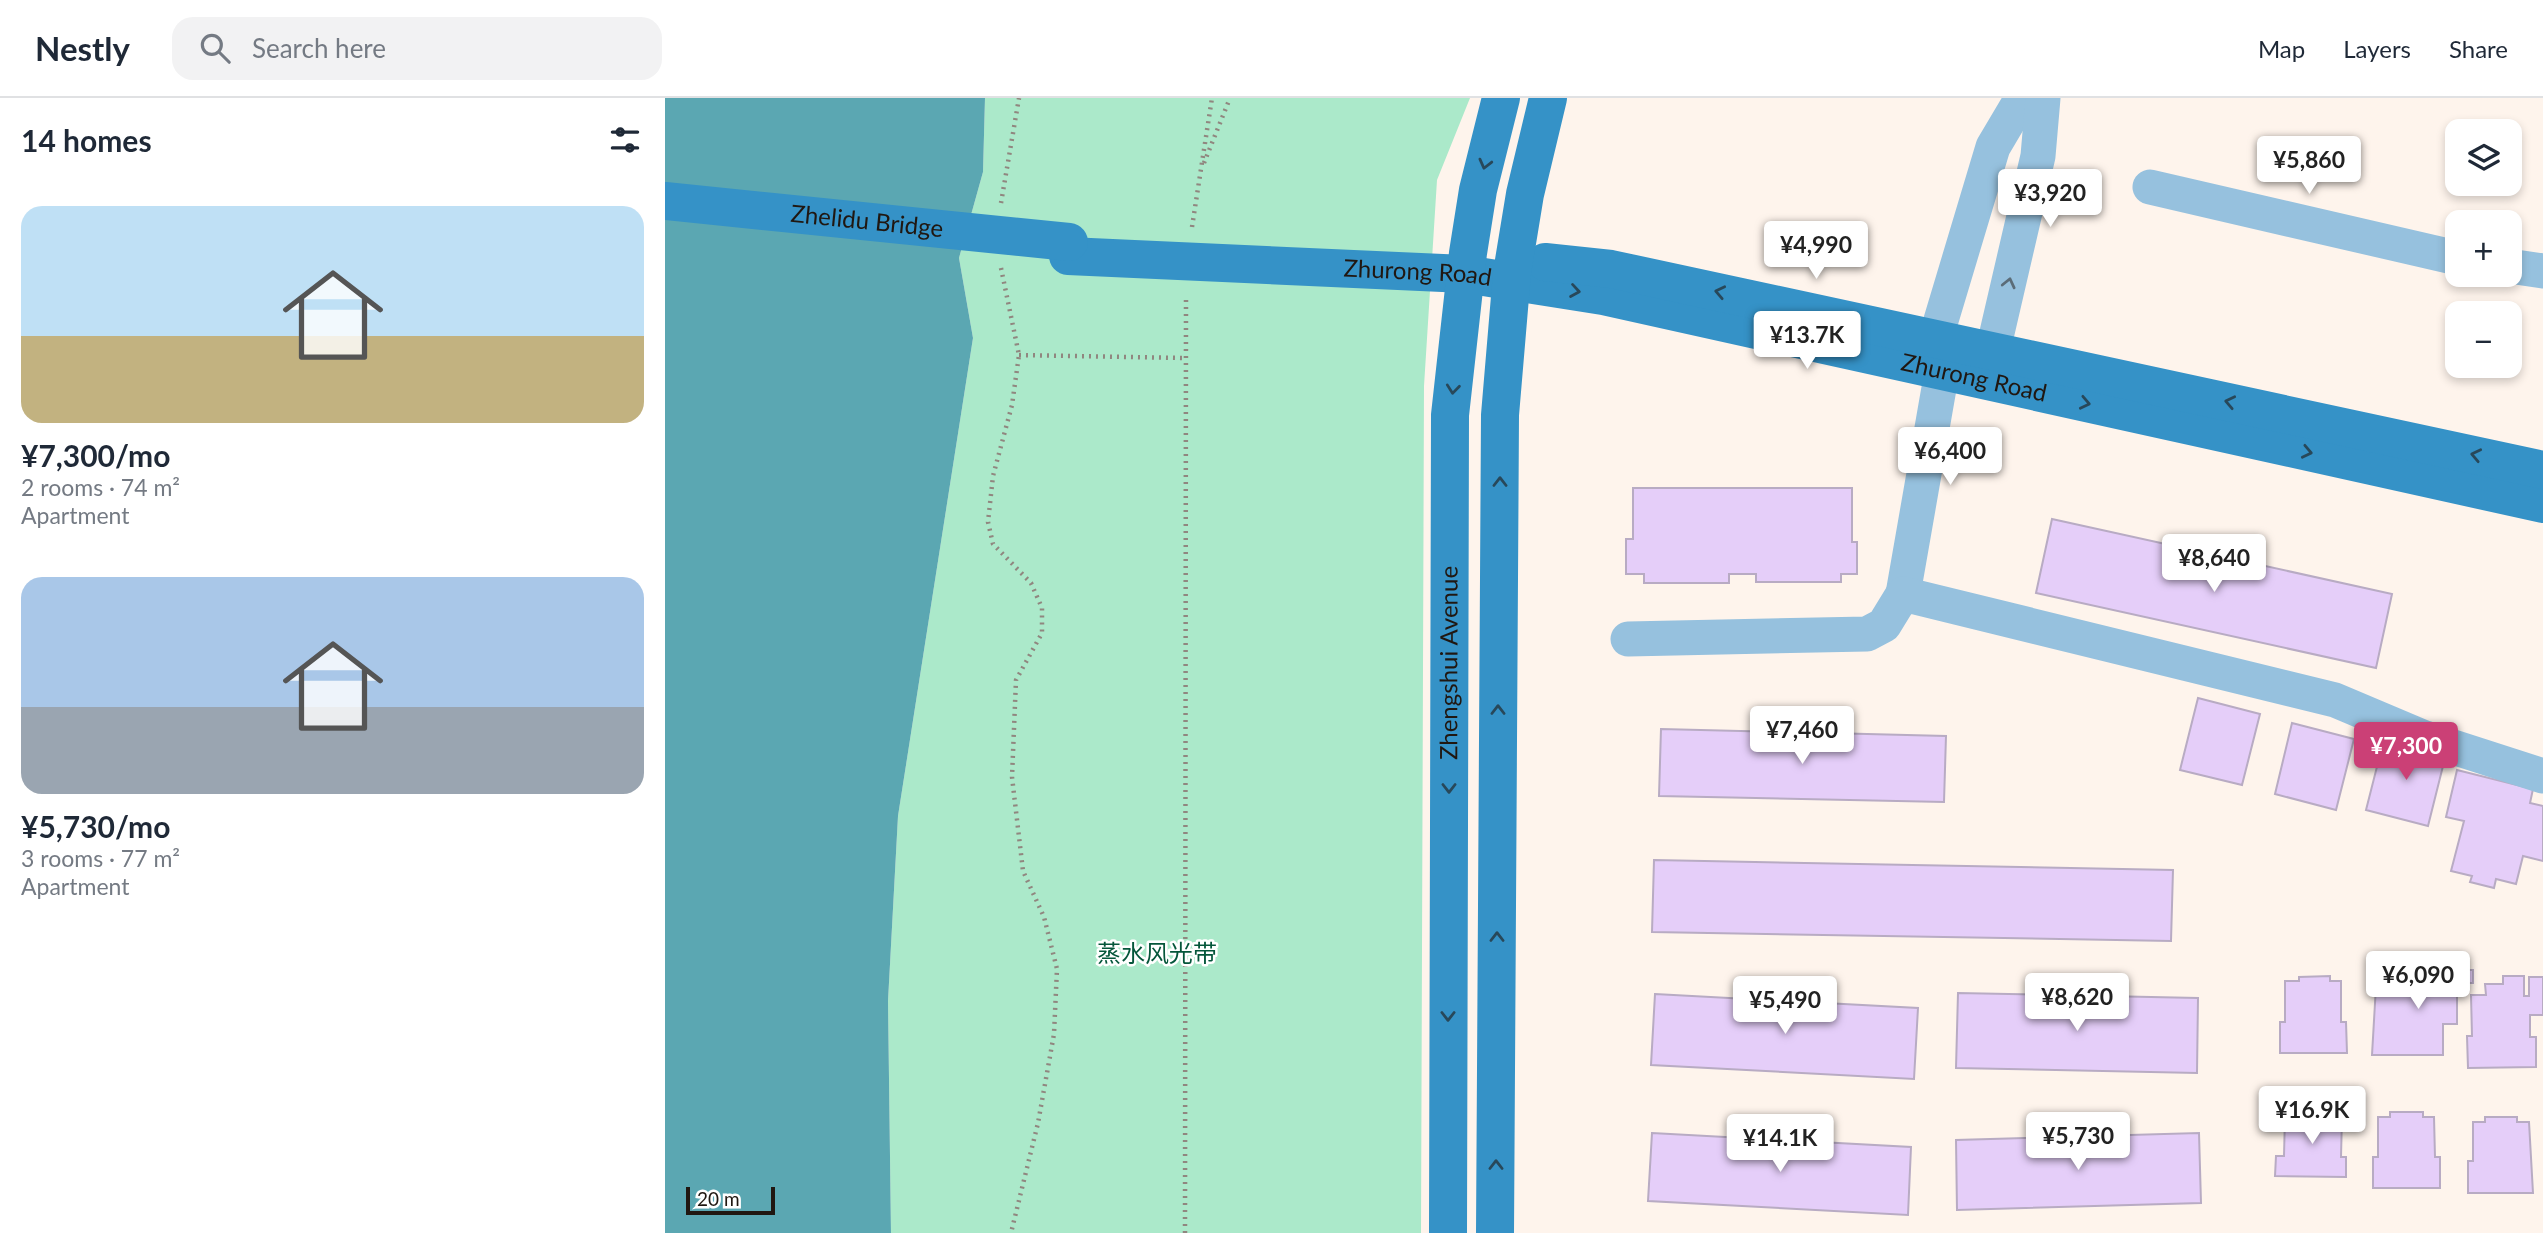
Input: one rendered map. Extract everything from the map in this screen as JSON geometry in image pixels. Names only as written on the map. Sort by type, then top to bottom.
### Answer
[{"type":"main road","name":"Zhengshui Avenue","points":[[1448,1233],[1450,415],[1478,190],[1501,98]]},
{"type":"main road","name":"Zhengshui Avenue","points":[[1495,1233],[1500,415],[1513,270],[1525,194],[1548,98]]},
{"type":"main road","name":"Zhelidu Bridge","points":[[665,201],[1069,249]]},
{"type":"main road","name":"Zhelidu Bridge","points":[[665,217],[1069,249]]},
{"type":"main road","name":"Zhurong Road","points":[[1069,249],[1467,264],[1513,270],[1611,269],[1939,354],[2543,504]]},
{"type":"main road","name":"Zhurong Road","points":[[1939,354],[1993,350],[2543,470]]},
{"type":"street","points":[[1628,639],[1867,634],[1884,625],[1903,594],[1939,354],[1993,147],[2022,98]]},
{"type":"street","points":[[1993,350],[2038,156],[2043,98]]},
{"type":"street","points":[[2150,187],[2445,255]]},
{"type":"street","points":[[2522,268],[2543,271]]},
{"type":"street","points":[[1903,594],[2335,700],[2425,738],[2543,776]]},
{"type":"path","points":[[1000,210],[1019,98]]},
{"type":"path","points":[[1185,1233],[1188,826],[1185,358],[1188,253],[1212,98]]},
{"type":"path","points":[[1201,170],[1230,98]]},
{"type":"path","points":[[1000,264],[1019,355],[1013,405],[993,476],[988,522],[993,544],[1031,583],[1042,608],[1042,633],[1016,680],[1012,777],[1023,871],[1044,917],[1057,969],[1054,1034],[1041,1111],[1011,1233]]},
{"type":"path","points":[[1019,355],[1185,358]]},
{"type":"green space","name":"蒸水风光带","points":[[985,98],[1470,98],[1437,180],[1424,386],[1421,1233],[891,1233],[888,1001],[898,816],[973,338],[959,258],[983,172]]},
{"type":"water","points":[[665,98],[985,98],[983,172],[959,258],[973,338],[898,816],[888,1001],[891,1233],[665,1233]]},
{"type":"building","points":[[1633,488],[1852,488],[1852,542],[1857,542],[1857,574],[1841,574],[1841,582],[1756,582],[1756,574],[1729,574],[1729,583],[1644,583],[1644,574],[1626,574],[1626,539],[1633,539]]},
{"type":"building","points":[[2052,519],[2392,594],[2376,668],[2036,593]]},
{"type":"building","points":[[2198,698],[2260,714],[2242,785],[2180,770]]},
{"type":"building","points":[[2292,723],[2354,739],[2336,810],[2275,794]]},
{"type":"building","points":[[1661,729],[1946,736],[1944,802],[1659,796]]},
{"type":"building","points":[[2384,739],[2446,754],[2428,826],[2366,810]]},
{"type":"building","points":[[2457,770],[2533,789],[2530,803],[2543,806],[2543,861],[2523,856],[2516,884],[2496,879],[2494,888],[2470,882],[2472,876],[2451,871],[2464,821],[2446,817]]},
{"type":"building","points":[[1654,860],[2173,870],[2171,941],[1652,932]]},
{"type":"building","points":[[2415,962],[2456,962],[2456,970],[2473,970],[2473,983],[2457,983],[2457,1024],[2443,1024],[2443,1055],[2372,1055],[2376,986],[2389,986],[2390,982],[2415,982]]},
{"type":"building","points":[[2330,976],[2330,981],[2341,981],[2341,1022],[2346,1022],[2347,1053],[2280,1053],[2280,1022],[2285,1022],[2285,981],[2299,981],[2299,977]]},
{"type":"building","points":[[2503,976],[2524,976],[2524,996],[2529,996],[2529,977],[2543,977],[2543,1015],[2530,1015],[2530,1037],[2536,1037],[2536,1067],[2468,1068],[2467,1036],[2472,1036],[2471,995],[2486,995],[2485,984],[2503,984]]},
{"type":"building","points":[[1958,993],[2198,998],[2197,1073],[1956,1068]]},
{"type":"building","points":[[1655,994],[1918,1008],[1914,1079],[1651,1065]]},
{"type":"building","points":[[2296,1111],[2330,1112],[2330,1116],[2342,1117],[2341,1157],[2346,1157],[2346,1177],[2275,1176],[2276,1156],[2284,1156],[2285,1116],[2296,1116]]},
{"type":"building","points":[[2390,1112],[2423,1112],[2423,1117],[2434,1117],[2435,1157],[2440,1157],[2440,1188],[2373,1188],[2373,1157],[2378,1157],[2378,1117],[2390,1117]]},
{"type":"building","points":[[2485,1117],[2517,1117],[2517,1122],[2529,1122],[2533,1193],[2468,1193],[2468,1161],[2473,1161],[2473,1122],[2485,1122]]},
{"type":"building","points":[[1652,1133],[1911,1147],[1908,1215],[1648,1201]]},
{"type":"building","points":[[2199,1133],[2201,1203],[1957,1210],[1956,1140]]}]
